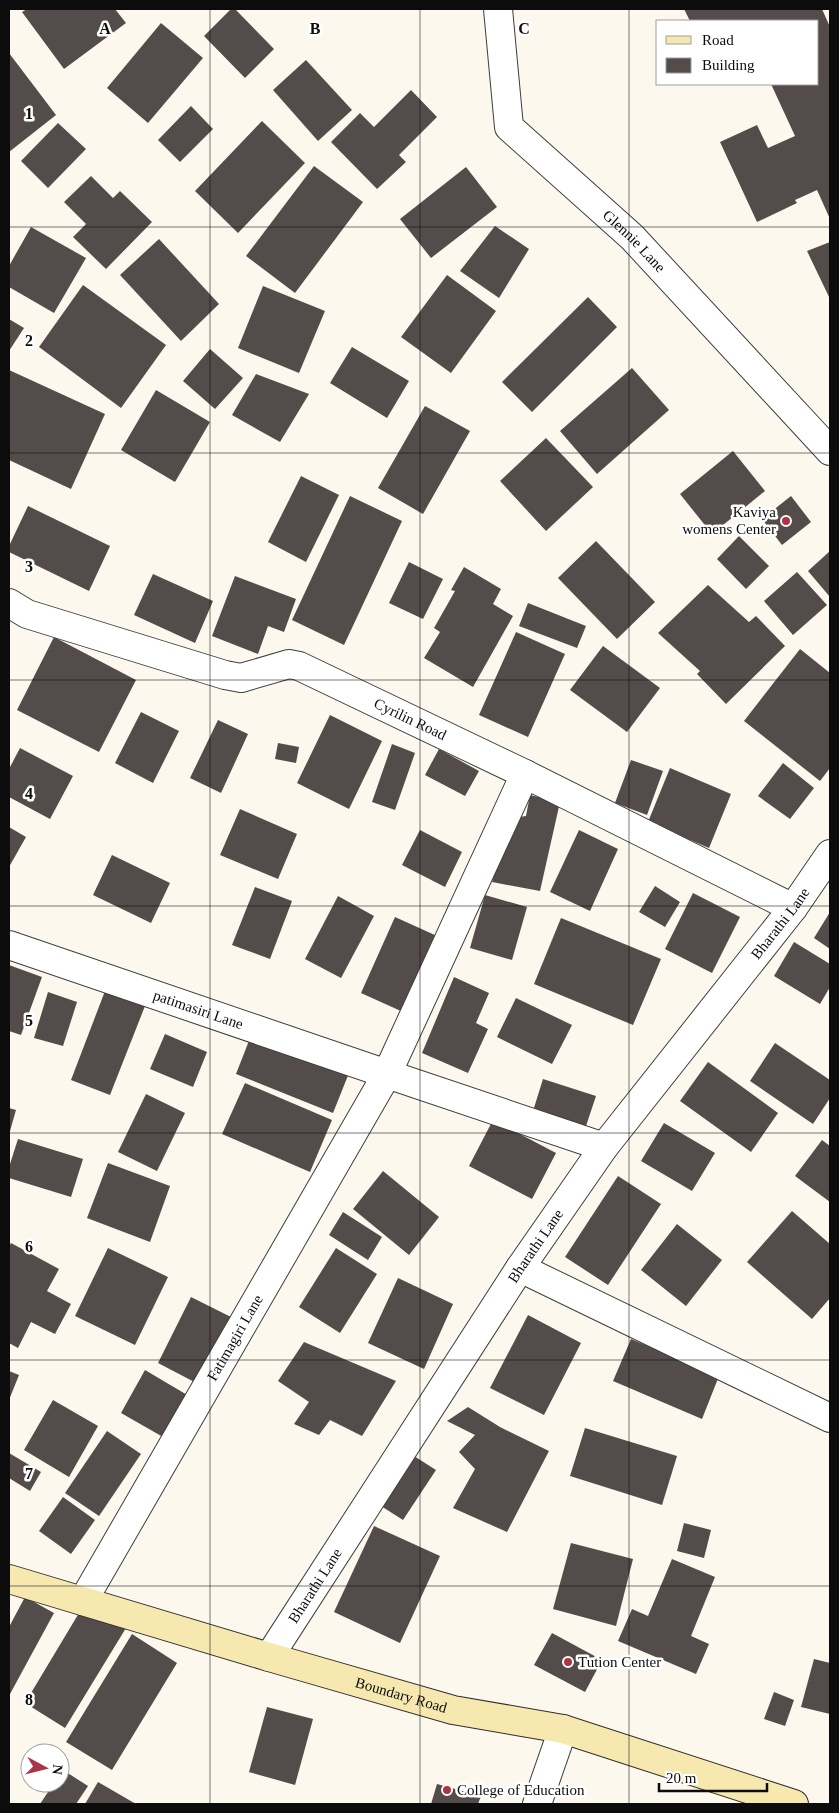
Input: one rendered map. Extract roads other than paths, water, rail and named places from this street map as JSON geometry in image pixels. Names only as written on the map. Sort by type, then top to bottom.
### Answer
[{"type":"main road","name":"Boundary Road","points":[[9,1579],[453,1710],[563,1728],[794,1804]]},
{"type":"street","name":"Glennie Lane","points":[[498,9],[509,126],[632,238],[830,451]]},
{"type":"street","name":"Cyrilin Road","points":[[9,603],[28,614],[225,675],[241,678],[289,664],[299,666],[525,774],[793,908]]},
{"type":"street","name":"Fatimagiri Lane","points":[[83,1601],[387,1074],[525,774]]},
{"type":"street","name":"Bharathi Lane","points":[[269,1657],[520,1268],[604,1146],[793,908],[830,854]]},
{"type":"street","name":"patimasiri Lane","points":[[9,945],[604,1146]]},
{"type":"street","points":[[520,1268],[830,1418]]},
{"type":"street","points":[[537,1804],[563,1728]]},
{"type":"place","name":"Kaviya womens Center","points":[[786,521]]},
{"type":"place","name":"Tution Center","points":[[568,1662]]},
{"type":"place","name":"College of Education","points":[[447,1790]]}]
